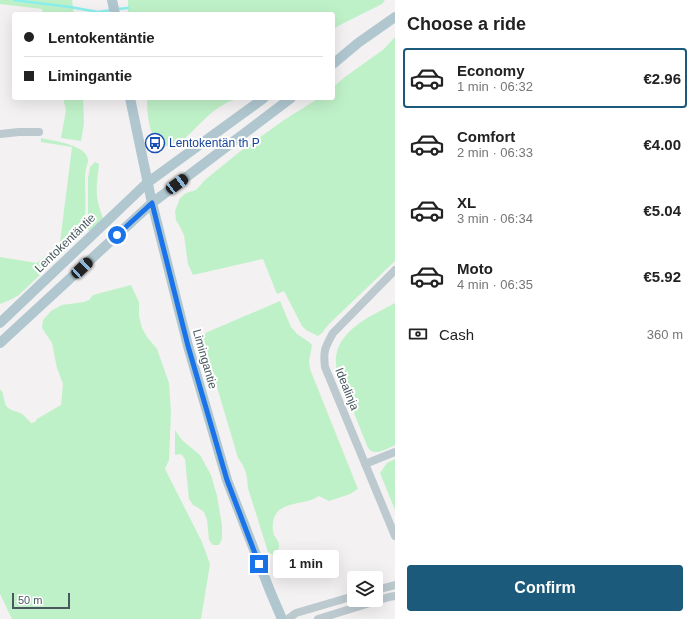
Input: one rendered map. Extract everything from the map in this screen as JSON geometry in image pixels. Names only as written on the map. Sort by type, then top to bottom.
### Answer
[{"type":"main road","points":[[112,0],[115,12]]},
{"type":"main road","points":[[335,62],[358,43],[395,17]]},
{"type":"main road","points":[[335,56],[358,43]]},
{"type":"main road","name":"Limingantie","points":[[130,100],[147,183],[188,346],[227,480],[282,619]]},
{"type":"main road","name":"Lentokentäntie","points":[[0,323],[147,183],[261,100]]},
{"type":"main road","points":[[0,343],[152,203],[289,100]]},
{"type":"street","points":[[0,134],[39,132]]},
{"type":"street","name":"Idealinja","points":[[394,270],[333,333],[323,354],[325,367],[395,536]]},
{"type":"street","points":[[365,464],[395,452]]},
{"type":"street","points":[[383,588],[395,585]]},
{"type":"street","points":[[318,619],[395,596]]},
{"type":"street","points":[[288,619],[296,613],[347,598]]},
{"type":"green space","points":[[0,0],[72,0],[74,12],[43,12],[42,9],[0,4]]},
{"type":"green space","points":[[128,0],[385,0],[382,4],[335,28],[335,12],[128,12]]},
{"type":"green space","points":[[395,37],[395,261],[318,336],[306,330],[302,326],[284,291],[277,294],[263,259],[193,275],[188,264],[184,235],[176,220],[175,211],[180,198],[186,193],[196,190],[205,180],[238,153],[284,120],[316,100],[335,100],[335,85],[384,49]]},
{"type":"green space","points":[[64,100],[83,100],[84,123],[81,141],[61,138],[66,110]]},
{"type":"green space","points":[[147,100],[235,100],[230,101],[218,108],[185,138],[174,145],[165,146],[158,143],[154,137],[150,128]]},
{"type":"green space","points":[[41,138],[70,145],[77,148],[87,156],[88,162],[85,176],[84,229],[82,234],[73,243],[71,241],[67,245],[69,247],[19,295],[0,304],[0,257],[37,263],[60,242],[72,147],[41,142]]},
{"type":"green space","points":[[95,162],[99,164],[97,197],[104,221],[91,232],[87,229],[88,178],[90,167]]},
{"type":"green space","points":[[131,285],[139,302],[139,316],[142,328],[157,349],[169,383],[171,413],[169,460],[165,469],[202,542],[210,564],[201,619],[12,619],[0,594],[0,389],[3,393],[7,407],[22,414],[31,423],[35,422],[37,419],[61,405],[63,384],[57,368],[52,343],[42,328],[43,320],[51,311],[62,305],[84,302],[89,300],[93,295]]},
{"type":"green space","points":[[280,301],[291,327],[297,334],[312,345],[309,361],[310,369],[358,489],[350,494],[329,501],[319,496],[309,501],[282,508],[276,514],[273,522],[274,535],[279,544],[279,548],[273,555],[268,552],[248,488],[246,472],[238,458],[217,387],[211,373],[205,353],[203,334]]},
{"type":"green space","points":[[395,303],[395,445],[381,451],[374,452],[368,448],[337,371],[336,357],[337,350],[344,338],[356,325]]},
{"type":"green space","points":[[175,430],[182,440],[200,455],[211,475],[217,496],[222,525],[222,539],[219,545],[213,545],[209,540],[207,520],[204,512],[193,505],[189,499],[185,459],[181,454],[175,455]]},
{"type":"green space","points":[[395,459],[395,510],[380,473],[387,463]]},
{"type":"waterway","points":[[14,0],[98,12],[112,10]]},
{"type":"waterway","points":[[117,9],[128,8]]},
{"type":"place","name":"Lentokentän th P","points":[[155,143]]},
{"type":"route","points":[[117,235],[152,203],[188,346],[227,480],[259,564]]}]
